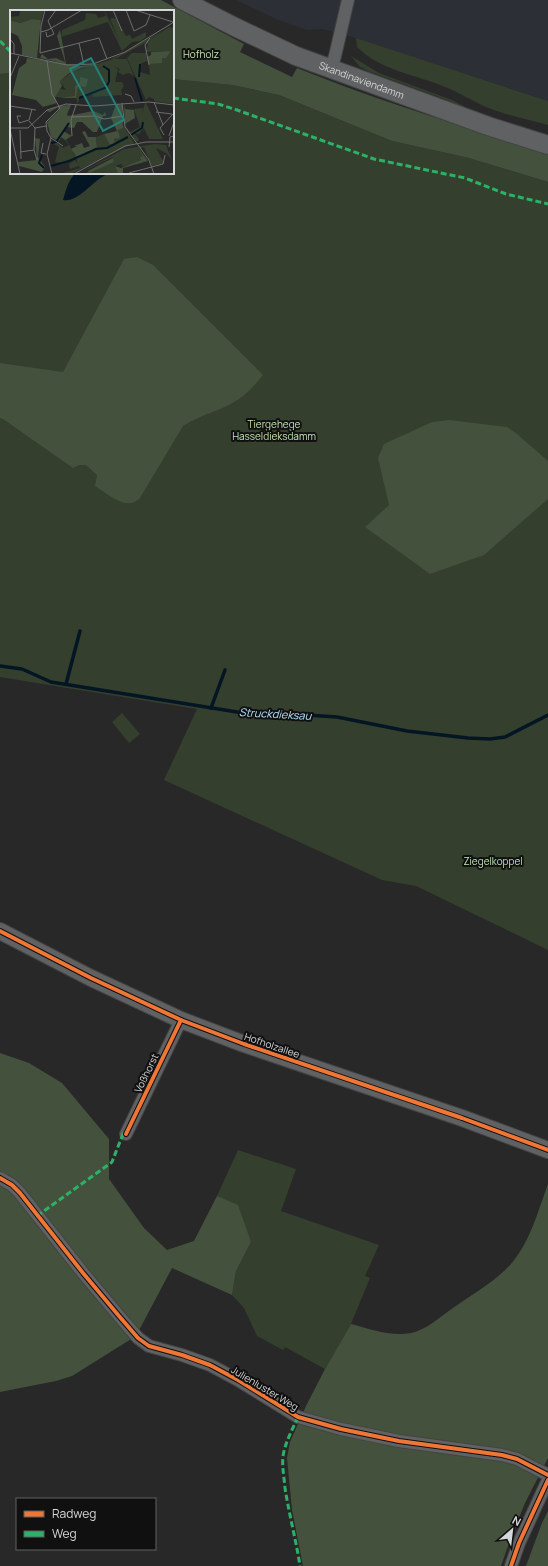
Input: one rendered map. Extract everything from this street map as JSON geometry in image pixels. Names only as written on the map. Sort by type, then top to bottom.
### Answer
[{"type":"main road","name":"Skandinaviendamm","points":[[182,0],[284,50],[495,129],[548,145]]},
{"type":"street","points":[[331,68],[348,0]]},
{"type":"street","name":"Hofholzallee","points":[[0,931],[91,978],[181,1020],[244,1044],[462,1118],[548,1150]]},
{"type":"street","name":"Voßhorst","points":[[126,1134],[181,1020]]},
{"type":"street","name":"Julienluster Weg","points":[[0,1178],[12,1185],[20,1193],[126,1325],[138,1338],[149,1346],[182,1355],[210,1366],[238,1380],[298,1417],[341,1429],[399,1441],[502,1455],[517,1459],[548,1474]]},
{"type":"street","points":[[511,1566],[518,1543],[548,1480]]},
{"type":"shaded area","points":[[236,0],[548,0],[548,101],[356,38],[323,29],[307,30],[276,19]]},
{"type":"green space","name":"Hofholz","points":[[0,0],[161,0],[244,44],[240,52],[292,77],[297,68],[359,92],[421,113],[548,152],[548,182],[469,158],[392,141],[279,95],[232,85],[174,79],[174,10],[10,10],[10,73],[0,74]]},
{"type":"green space","points":[[356,38],[548,101],[548,125],[494,110],[450,89],[387,67],[366,55],[357,47]]},
{"type":"green space","points":[[351,56],[379,73],[452,100],[482,116],[482,118],[450,101],[368,71],[360,67]]},
{"type":"green space","name":"Tiergehege Hasseldieksdamm","points":[[10,73],[10,174],[174,174],[174,79],[232,85],[279,95],[392,141],[469,158],[548,182],[548,950],[416,886],[382,880],[164,780],[197,709],[0,677],[0,74]]},
{"type":"green space","points":[[137,257],[153,265],[263,375],[243,397],[226,407],[197,418],[183,426],[140,498],[135,502],[129,503],[111,497],[95,486],[97,475],[86,465],[79,465],[73,468],[0,418],[0,363],[63,372],[124,259]]},
{"type":"green space","points":[[449,420],[507,427],[517,434],[548,461],[548,499],[484,555],[430,574],[365,527],[389,505],[378,458],[384,444],[432,422]]},
{"type":"green space","points":[[122,713],[140,734],[129,743],[112,722]]},
{"type":"green space","points":[[0,1053],[29,1063],[62,1083],[109,1139],[109,1179],[144,1228],[167,1250],[194,1241],[217,1196],[238,1205],[251,1242],[236,1271],[232,1295],[172,1268],[136,1336],[72,1376],[56,1381],[0,1392]]},
{"type":"green space","points":[[238,1150],[296,1169],[281,1211],[379,1245],[365,1276],[370,1278],[351,1324],[325,1369],[285,1347],[283,1350],[257,1336],[244,1308],[232,1295],[236,1271],[251,1242],[217,1196]]},
{"type":"green space","points":[[548,1184],[548,1458],[525,1503],[501,1566],[303,1566],[292,1510],[287,1458],[290,1442],[325,1369],[351,1324],[388,1333],[411,1333],[427,1326],[483,1288],[505,1270],[518,1255],[533,1226]]},
{"type":"green space","points":[[548,1511],[548,1566],[526,1566],[542,1523]]},
{"type":"water","points":[[74,174],[108,174],[99,179],[75,198],[63,200],[69,183]]},
{"type":"waterway","points":[[66,684],[80,631]]},
{"type":"waterway","name":"Struckdieksau","points":[[0,666],[22,669],[51,682],[237,712],[337,717],[407,731],[468,738],[490,739],[505,737],[548,715]]},
{"type":"waterway","points":[[211,708],[225,670]]},
{"type":"marked path","points":[[0,41],[10,51]]},
{"type":"marked path","points":[[174,98],[218,104],[374,159],[465,178],[506,194],[548,204]]},
{"type":"marked path","points":[[37,1216],[112,1162],[123,1134],[126,1134]]},
{"type":"marked path","points":[[298,1417],[285,1447],[283,1465],[285,1488],[300,1566]]},
{"type":"cycle path","points":[[0,931],[91,978],[181,1020],[244,1044],[462,1118],[548,1150]]},
{"type":"cycle path","points":[[126,1134],[181,1020]]},
{"type":"cycle path","points":[[0,1178],[12,1185],[20,1193],[119,1316],[138,1338],[149,1346],[182,1355],[210,1365],[238,1380],[298,1417],[341,1429],[399,1441],[502,1455],[517,1459],[548,1475]]},
{"type":"cycle path","points":[[511,1566],[519,1543],[548,1480]]},
{"type":"park label","name":"Ziegelkoppel","points":[[493,861]]}]
